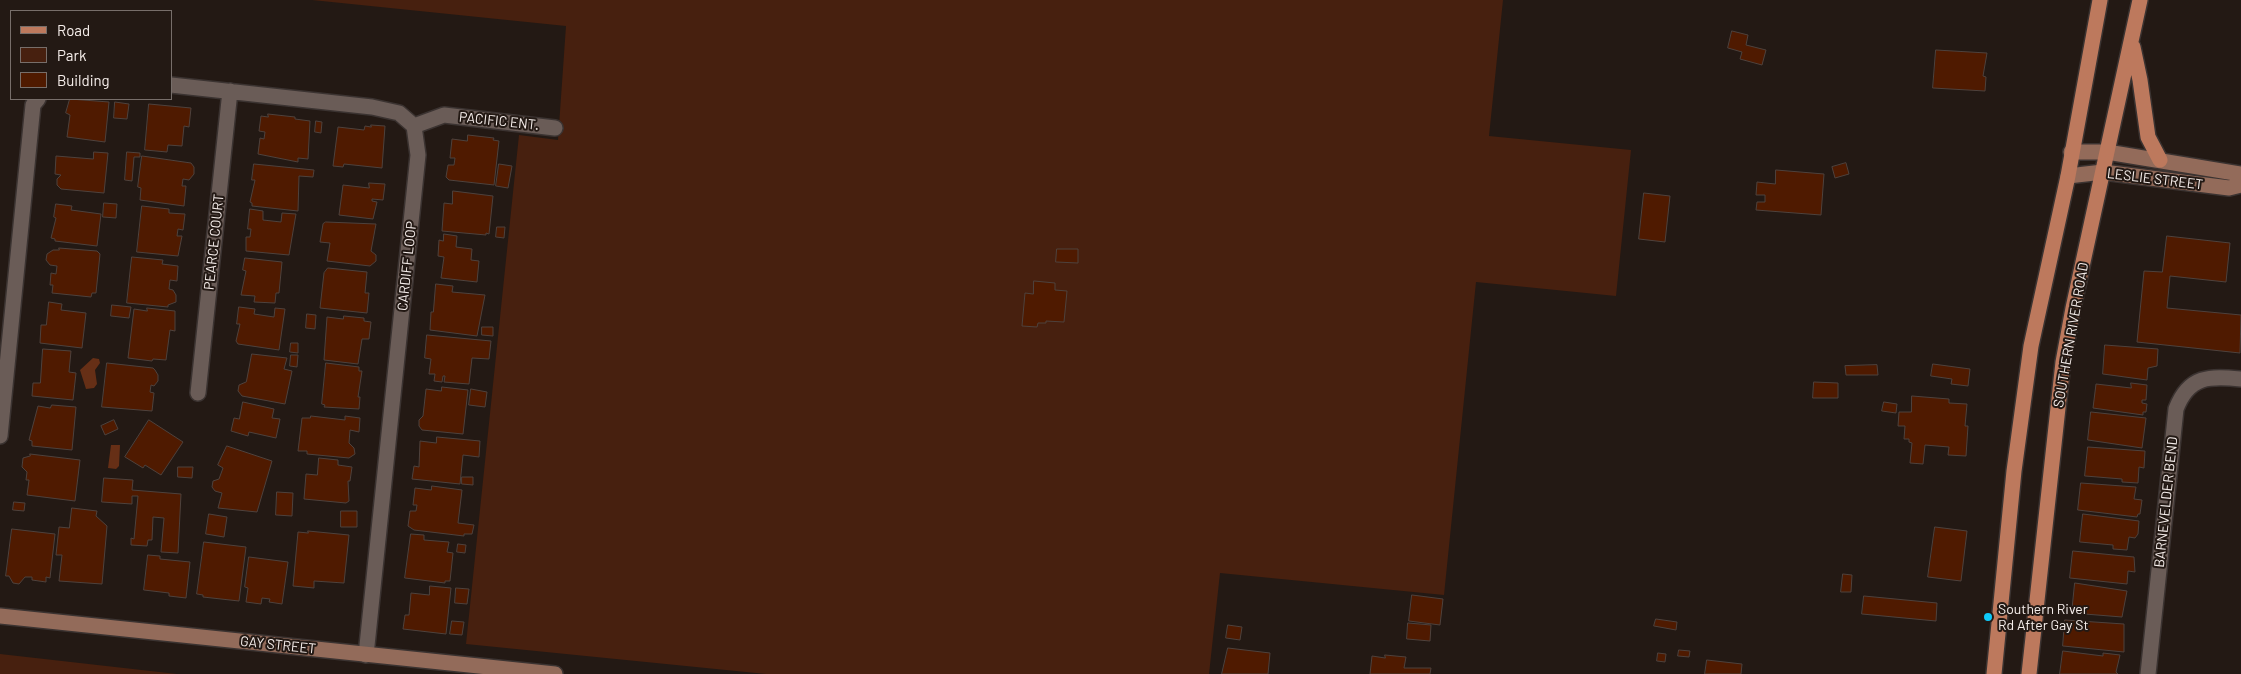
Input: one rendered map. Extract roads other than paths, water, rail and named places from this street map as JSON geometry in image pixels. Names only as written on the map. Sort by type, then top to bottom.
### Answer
[{"type":"main road","points":[[2081,96],[2091,0]]},
{"type":"main road","points":[[1994,674],[2014,471],[2031,346],[2068,176],[2081,96],[2100,0]]},
{"type":"main road","name":"SOUTHERN RIVER ROAD","points":[[2029,674],[2063,362],[2072,308],[2140,0]]},
{"type":"main road","points":[[2132,43],[2140,80],[2148,137],[2160,160]]},
{"type":"main road","name":"LESLIE STREET","points":[[2071,152],[2107,152],[2241,174]]},
{"type":"main road","name":"LESLIE STREET","points":[[2068,176],[2103,172],[2229,188],[2241,186]]},
{"type":"main road","name":"GAY STREET","points":[[0,616],[555,674]]},
{"type":"street","points":[[172,85],[372,107],[399,113],[414,126]]},
{"type":"street","name":"PEARCE COURT","points":[[198,393],[230,91]]},
{"type":"street","points":[[0,436],[33,105],[37,100]]},
{"type":"street","name":"PACIFIC ENT.","points":[[414,126],[444,115],[555,128]]},
{"type":"street","name":"CARDIFF LOOP","points":[[366,655],[418,155],[414,126]]},
{"type":"street","name":"BARNEVELDER BEND","points":[[2148,674],[2176,409],[2186,390],[2209,376],[2241,379]]},
{"type":"place","name":"Southern River Rd After Gay St","points":[[1988,617]]}]
